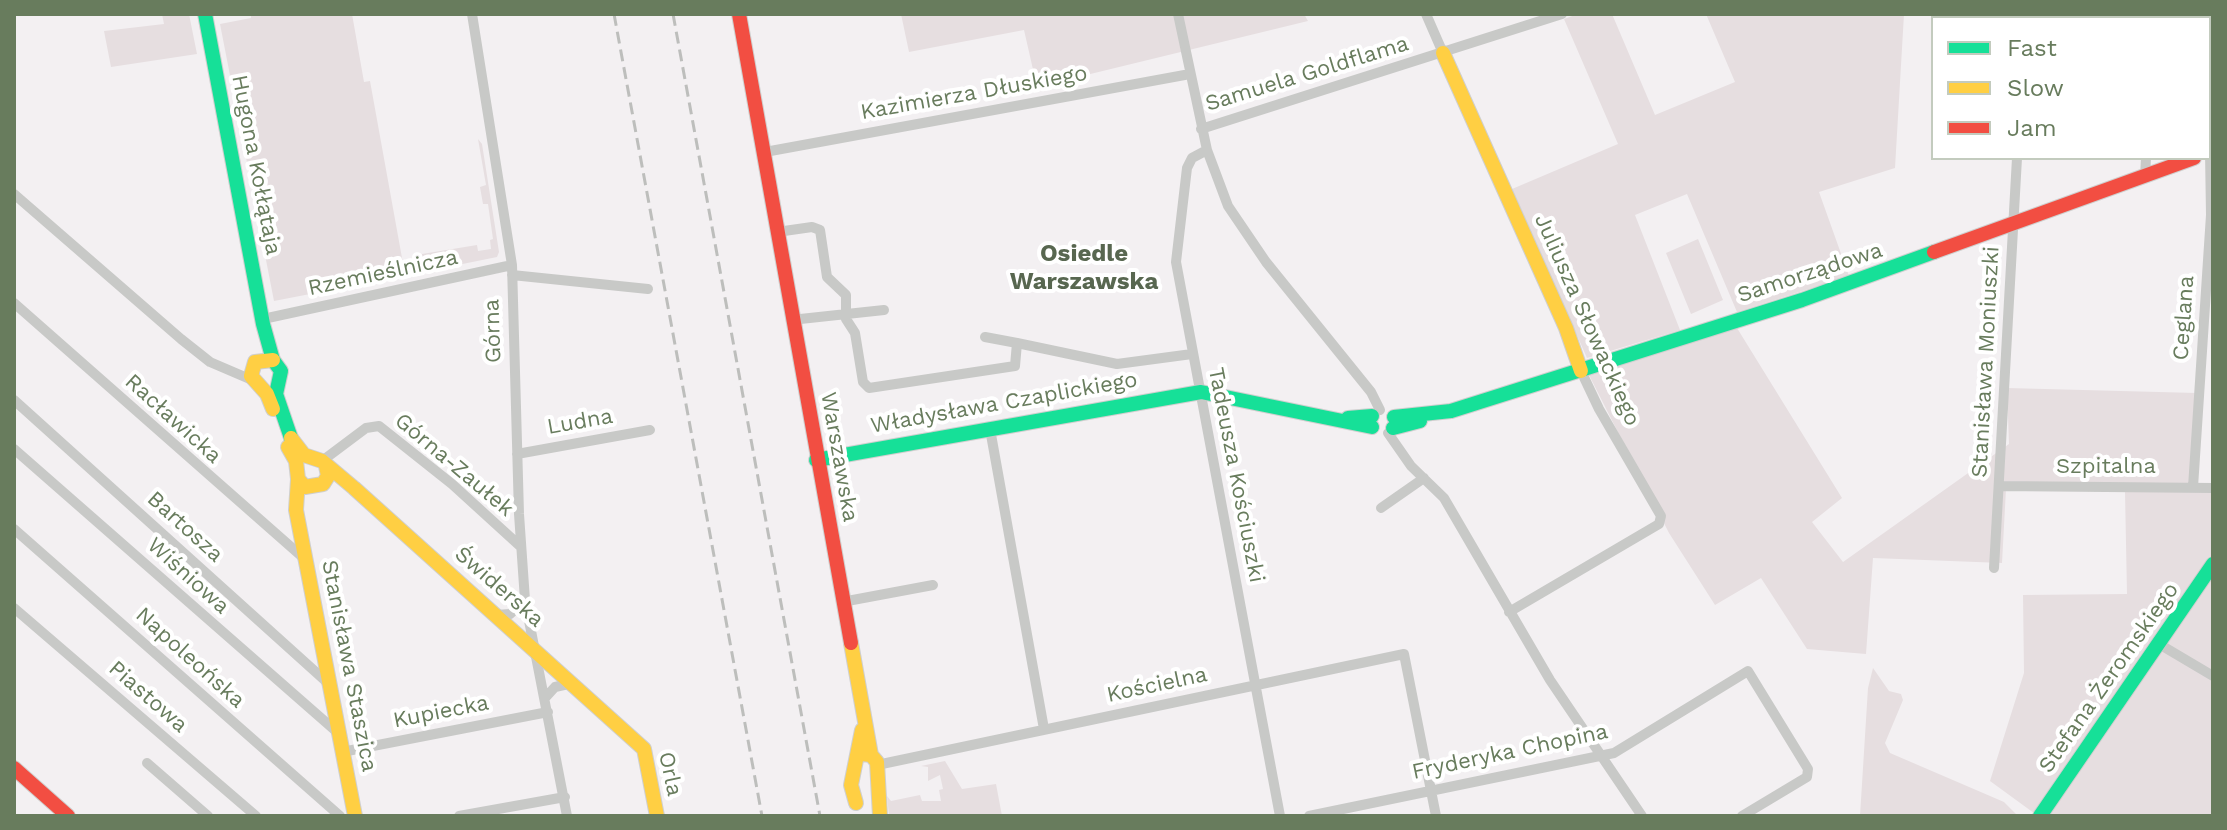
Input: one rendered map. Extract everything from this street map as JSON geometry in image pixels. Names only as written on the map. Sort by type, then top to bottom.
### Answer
[{"type":"street","name":"Hugona Kołłątaja","points":[[205,14],[263,322],[260,371],[283,427]]},
{"type":"street","name":"Górna","points":[[472,14],[512,270],[520,546],[525,600],[567,816]]},
{"type":"street","name":"Warszawska","points":[[739,14],[863,719],[867,765],[879,809]]},
{"type":"street","points":[[1178,14],[1201,129],[1228,206],[1246,235],[1374,394],[1383,422],[1411,466],[1444,498],[1509,612],[1598,755],[1642,816]]},
{"type":"street","name":"Juliusza Słowackiego","points":[[1426,14],[1560,314],[1581,371],[1599,409],[1661,516],[1659,524],[1509,612]]},
{"type":"street","name":"Samuela Goldflama","points":[[1201,129],[1562,14]]},
{"type":"street","name":"Kazimierza Dłuskiego","points":[[765,152],[1190,74]]},
{"type":"street","name":"Tadeusza Kościuszki","points":[[1207,150],[1192,158],[1187,168],[1175,253],[1280,816]]},
{"type":"street","name":"Ceglana","points":[[2193,487],[2212,189],[2211,152]]},
{"type":"street","name":"Stanisława Moniuszki","points":[[1994,568],[2017,160]]},
{"type":"street","points":[[2145,177],[2146,160]]},
{"type":"street","name":"Samorządowa","points":[[1201,392],[1344,420],[1383,422],[1430,419],[1434,414],[1581,371],[1890,271],[2189,160]]},
{"type":"street","points":[[14,194],[210,362],[227,369],[281,371],[276,394],[283,427]]},
{"type":"street","points":[[777,232],[812,227],[820,230],[827,277],[846,295],[846,314],[856,337],[863,382],[869,388],[1015,366],[1017,343]]},
{"type":"street","name":"Rzemieślnicza","points":[[263,322],[512,270]]},
{"type":"street","points":[[512,270],[648,289]]},
{"type":"street","name":"Racławicka","points":[[14,303],[307,561]]},
{"type":"street","points":[[791,320],[884,310]]},
{"type":"street","points":[[985,337],[1117,364],[1192,354]]},
{"type":"street","points":[[260,371],[278,383]]},
{"type":"street","name":"Władysława Czaplickiego","points":[[816,460],[1201,392]]},
{"type":"street","name":"Bartosza","points":[[14,400],[329,684]]},
{"type":"street","name":"Górna-Zaułek","points":[[311,466],[366,428],[379,426],[452,484],[520,546]]},
{"type":"street","name":"Świderska","points":[[283,427],[311,466],[364,499],[603,711]]},
{"type":"street","points":[[990,429],[1044,729]]},
{"type":"street","name":"Ludna","points":[[517,454],[650,430]]},
{"type":"street","name":"Wiśniowa","points":[[14,449],[337,732]]},
{"type":"street","points":[[300,524],[306,498],[328,476],[311,466]]},
{"type":"street","name":"Stanisława Staszica","points":[[311,466],[296,505],[355,816]]},
{"type":"street","name":"Świderska","points":[[311,466],[305,487],[336,485],[364,499]]},
{"type":"street","points":[[1381,508],[1424,478]]},
{"type":"street","name":"Szpitalna","points":[[1999,486],[2213,488]]},
{"type":"street","name":"Napoleońska","points":[[14,529],[340,816]]},
{"type":"street","name":"Stefana Żeromskiego","points":[[2040,816],[2213,564]]},
{"type":"street","points":[[842,602],[933,585]]},
{"type":"street","points":[[497,615],[510,614],[525,600]]},
{"type":"street","name":"Piastowa","points":[[14,608],[256,816]]},
{"type":"street","points":[[2159,644],[2213,676]]},
{"type":"street","name":"Kościelna","points":[[867,765],[1404,654],[1431,790]]},
{"type":"street","name":"Fryderyka Chopina","points":[[1309,816],[1614,753],[1748,671],[1808,769],[1807,777],[1742,816]]},
{"type":"street","points":[[545,698],[555,687],[573,683]]},
{"type":"street","name":"Orla","points":[[603,711],[644,749],[657,816]]},
{"type":"street","name":"Kupiecka","points":[[342,752],[548,712]]},
{"type":"street","points":[[147,763],[208,816]]},
{"type":"street","name":"Warszawska","points":[[857,810],[851,785],[867,765]]},
{"type":"street","points":[[14,768],[68,816]]},
{"type":"street","points":[[1431,790],[1436,816]]},
{"type":"street","name":"Warszawska","points":[[857,810],[865,795],[879,809]]},
{"type":"street","points":[[459,816],[565,797]]},
{"type":"shaded area","points":[[162,14],[189,14],[197,54],[111,67],[104,31],[164,24]]},
{"type":"shaded area","points":[[251,14],[352,14],[364,82],[370,81],[403,276],[274,301],[220,24],[251,18]]},
{"type":"shaded area","points":[[901,14],[1304,14],[1308,21],[1037,87],[1024,30],[909,52]]},
{"type":"shaded area","points":[[1578,14],[1612,14],[1655,115],[1735,82],[1706,14],[1904,14],[1895,168],[1819,192],[1849,276],[1737,312],[1687,194],[1635,215],[1680,330],[1587,358],[1512,189],[1618,144],[1564,19]]},
{"type":"shaded area","points":[[478,139],[482,144],[499,252],[497,257],[423,272],[422,254],[477,245],[478,251],[491,249],[490,240],[493,239],[488,204],[483,204],[480,187],[486,185]]},
{"type":"shaded area","points":[[1698,239],[1723,300],[1691,314],[1666,253]]},
{"type":"shaded area","points":[[1737,328],[1842,498],[1812,522],[1843,562],[2009,444],[2007,388],[2197,393],[2191,482],[2213,485],[2213,816],[2038,816],[1990,781],[2024,673],[2023,595],[2127,594],[2125,492],[2006,489],[2002,563],[1873,558],[1866,654],[1807,649],[1761,578],[1715,605],[1669,533],[1589,375]]},
{"type":"shaded area","points":[[1873,668],[1889,691],[1901,694],[1903,700],[1885,743],[1890,753],[2004,802],[2018,816],[1860,816],[1868,688]]},
{"type":"shaded area","points":[[945,761],[962,789],[996,784],[1002,816],[889,816],[887,796],[891,801],[920,795],[922,801],[941,801],[939,790],[943,789],[940,775],[928,781],[928,767],[921,766]]},
{"type":"railway","points":[[614,14],[762,816]]},
{"type":"railway","points":[[673,14],[820,816]]},
{"type":"traffic: fast","points":[[205,14],[263,324],[273,360],[281,371],[276,394],[291,438]]},
{"type":"traffic: fast","points":[[1394,417],[1451,411],[1802,300],[1934,252]]},
{"type":"traffic: fast","points":[[816,460],[1201,392],[1372,427]]},
{"type":"traffic: fast","points":[[1348,418],[1372,416]]},
{"type":"traffic: fast","points":[[1393,428],[1420,421]]},
{"type":"traffic: fast","points":[[2040,816],[2213,564]]},
{"type":"traffic: slow","points":[[1443,53],[1566,328],[1581,371]]},
{"type":"traffic: slow","points":[[273,360],[255,362],[251,376],[267,394],[273,409]]},
{"type":"traffic: slow","points":[[291,438],[304,455],[322,461],[354,488],[644,749],[657,816]]},
{"type":"traffic: slow","points":[[288,447],[296,461],[298,479],[305,487],[323,484],[328,476],[326,466]]},
{"type":"traffic: slow","points":[[298,479],[296,510],[355,816]]},
{"type":"traffic: slow","points":[[851,643],[871,755]]},
{"type":"traffic: slow","points":[[856,803],[851,785],[862,730]]},
{"type":"traffic: slow","points":[[862,754],[871,755],[877,762],[880,816]]},
{"type":"traffic: jam","points":[[739,14],[851,643]]},
{"type":"traffic: jam","points":[[1934,252],[2188,160]]},
{"type":"traffic: jam","points":[[14,768],[68,816]]},
{"type":"district","name":"Osiedle Warszawska","points":[[1084,268]]}]
